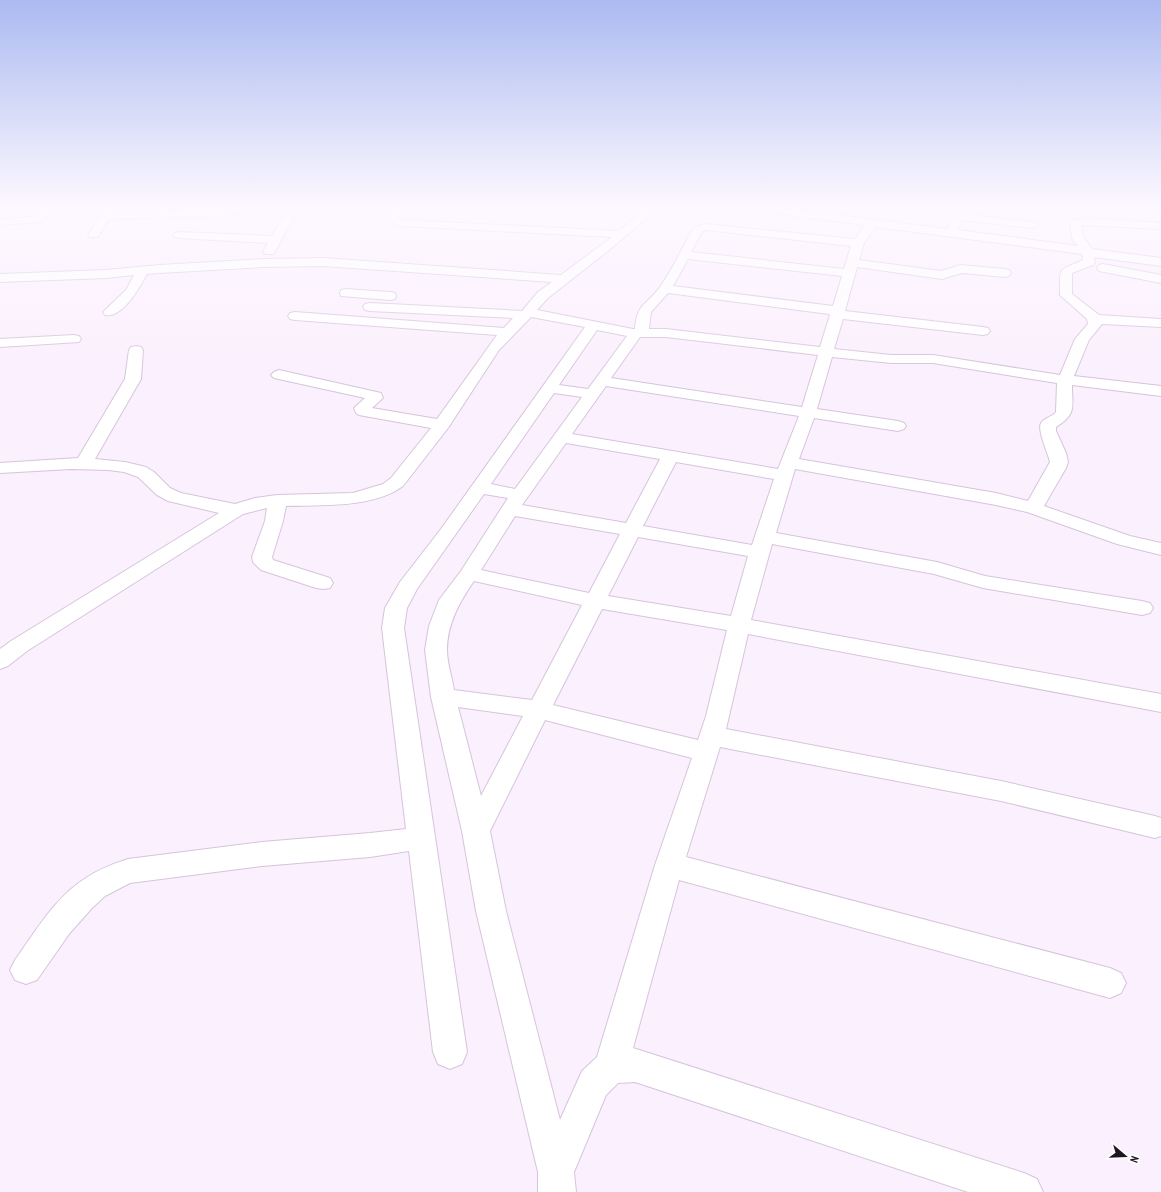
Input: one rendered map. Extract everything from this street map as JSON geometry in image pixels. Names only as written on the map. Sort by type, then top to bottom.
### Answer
[{"type":"street","points":[[0,290],[4,278],[106,274],[142,270],[263,263],[344,263],[565,279]]},
{"type":"street","points":[[0,660],[19,646],[236,510],[255,504],[277,501],[354,498],[389,488],[397,482],[442,425],[494,347],[507,332],[527,314],[543,295],[586,263]]},
{"type":"street","points":[[642,333],[643,316],[645,310],[665,289],[680,263]]},
{"type":"street","points":[[556,1182],[594,1083],[611,1067],[669,865],[718,716],[739,624],[762,544],[808,411],[852,263]]},
{"type":"street","points":[[869,263],[942,275],[961,269],[1005,273]]},
{"type":"street","points":[[1075,263],[1068,270],[1065,292],[1068,297],[1094,319],[1161,323]]},
{"type":"street","points":[[1113,263],[1161,279]]},
{"type":"street","points":[[110,312],[131,292],[142,270]]},
{"type":"street","points":[[665,289],[837,313],[983,331]]},
{"type":"street","points":[[346,293],[415,298],[415,302],[410,309]]},
{"type":"street","points":[[370,307],[527,314],[642,333],[662,338],[824,357],[891,360],[933,359],[1065,380],[1161,391]]},
{"type":"street","points":[[295,316],[507,332]]},
{"type":"street","points":[[1033,508],[1057,468],[1059,462],[1048,430],[1048,425],[1061,417],[1064,412],[1065,380],[1082,339],[1095,325],[1094,319]]},
{"type":"street","points":[[450,1052],[393,628],[396,608],[407,587],[448,533],[502,495],[560,437],[577,389],[593,326]]},
{"type":"street","points":[[556,1182],[491,911],[476,831],[443,698],[436,650],[440,626],[450,600],[469,574],[502,495],[577,389],[634,336],[642,333]]},
{"type":"street","points":[[0,343],[74,339]]},
{"type":"street","points":[[83,464],[133,379],[136,350]]},
{"type":"street","points":[[280,375],[375,396],[375,398],[362,408],[365,412],[442,425]]},
{"type":"street","points":[[577,389],[808,411],[898,426]]},
{"type":"street","points":[[560,437],[670,456],[787,469],[956,491],[1033,508],[1124,540],[1161,549]]},
{"type":"street","points":[[476,831],[670,456]]},
{"type":"street","points":[[0,468],[83,464],[128,468],[141,471],[151,477],[159,488],[167,494],[183,499],[236,510]]},
{"type":"street","points":[[502,495],[632,529],[762,544],[937,568],[983,582],[1142,608]]},
{"type":"street","points":[[277,501],[274,521],[262,557],[263,562],[268,566],[323,583]]},
{"type":"street","points":[[469,574],[596,601],[739,624],[1161,703]]},
{"type":"street","points":[[443,698],[539,710],[709,744],[1001,791],[1155,827]]},
{"type":"street","points":[[26,970],[70,909],[93,887],[113,875],[128,871],[254,855],[370,846],[421,838]]},
{"type":"street","points":[[669,865],[1110,983]]},
{"type":"street","points":[[611,1067],[635,1065],[1024,1192]]}]
